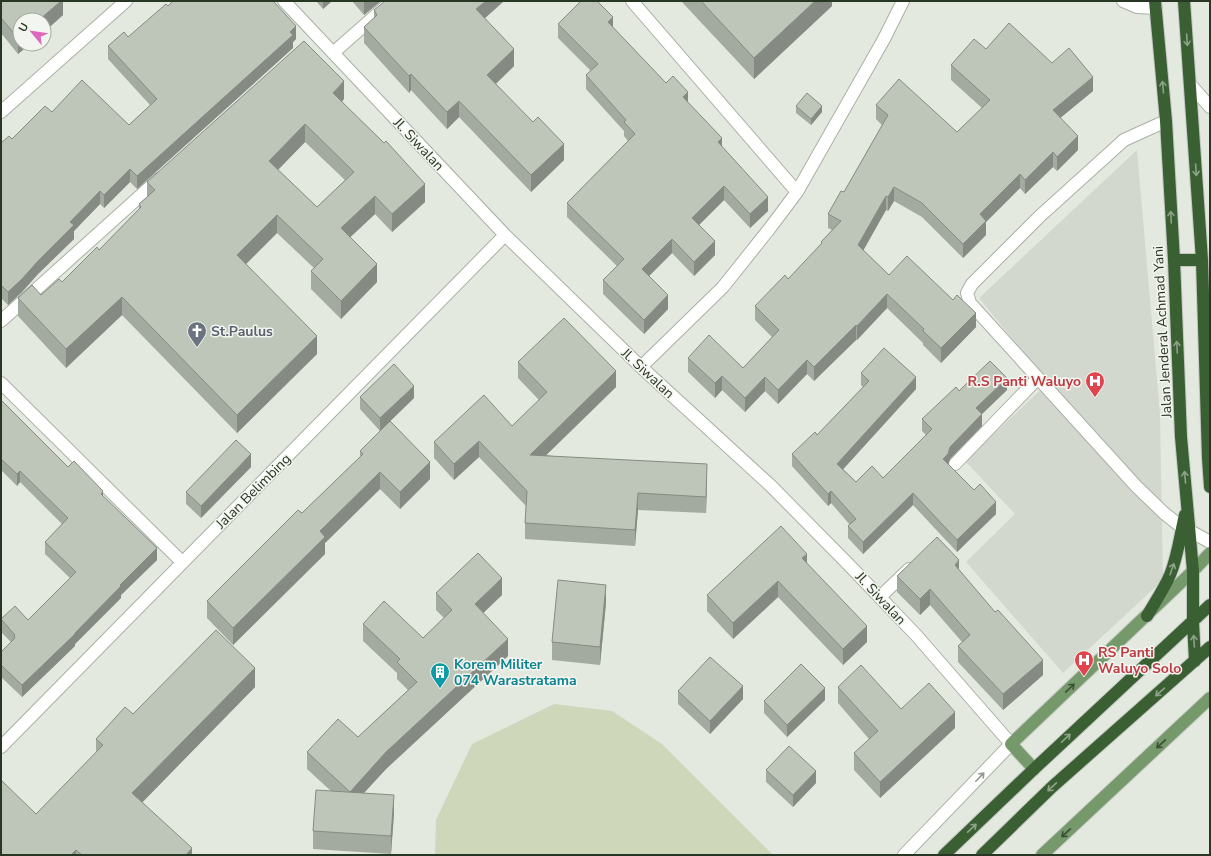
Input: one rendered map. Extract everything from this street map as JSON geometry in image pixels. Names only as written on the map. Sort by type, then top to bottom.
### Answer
[{"type":"highway","points":[[1184,1],[1202,260],[1210,487]]},
{"type":"highway","name":"Jalan Jenderal Achmad Yani","points":[[1155,5],[1166,121],[1182,437],[1188,501],[1186,529],[1193,571],[1192,622],[1195,661]]},
{"type":"highway","points":[[1174,260],[1202,260]]},
{"type":"highway","points":[[1207,423],[1210,438]]},
{"type":"highway","points":[[1147,616],[1170,575],[1186,529]]},
{"type":"highway","points":[[944,855],[1034,768],[1210,605]]},
{"type":"highway","points":[[982,855],[1052,787],[1210,647]]},
{"type":"main road","points":[[1034,768],[1011,744],[1147,616],[1210,553]]},
{"type":"main road","points":[[1042,855],[1210,698]]},
{"type":"street","points":[[1,112],[126,1]]},
{"type":"street","name":"Jl. Siwalan","points":[[284,1],[505,235],[641,367],[771,486],[848,564],[921,641],[1011,744]]},
{"type":"street","points":[[333,53],[392,1]]},
{"type":"street","points":[[632,1],[797,192]]},
{"type":"street","points":[[641,367],[723,287],[797,192],[884,39],[903,1]]},
{"type":"street","points":[[1123,1],[1137,7],[1155,5]]},
{"type":"street","points":[[306,47],[318,36]]},
{"type":"street","points":[[1190,84],[1210,107]]},
{"type":"street","points":[[1166,121],[1124,140],[1040,216],[972,284],[967,294],[970,303],[1136,486],[1164,513],[1186,529],[1210,542]]},
{"type":"street","points":[[1,321],[165,173]]},
{"type":"street","name":"Jalan Belimbing","points":[[1,747],[505,235]]},
{"type":"street","points":[[955,464],[1038,378]]},
{"type":"street","points":[[1,383],[182,562]]},
{"type":"street","points":[[880,597],[916,562]]},
{"type":"street","points":[[904,855],[1011,744]]},
{"type":"shaded area","name":"R.S Panti Waluyo","points":[[1137,150],[1160,414],[1163,580],[1063,673],[966,562],[1015,514],[965,461],[1048,383],[979,298]]},
{"type":"green space","points":[[554,704],[612,711],[662,744],[773,855],[435,855],[436,820],[472,744]]},
{"type":"building","points":[[1,1],[61,1],[48,12],[12,12],[12,31],[1,18]]},
{"type":"building","points":[[173,1],[273,1],[296,26],[290,32],[293,35],[137,176],[130,169],[104,195],[100,191],[70,222],[74,225],[8,292],[1,285],[1,143],[9,136],[12,139],[45,106],[52,112],[82,80],[129,125],[157,99],[108,46],[124,32],[128,37],[166,4],[168,6]]},
{"type":"building","points":[[385,1],[486,1],[476,9],[514,49],[487,75],[533,122],[538,117],[564,144],[531,175],[459,101],[447,112],[411,74],[409,76],[364,27],[377,15],[374,10]]},
{"type":"building","points":[[581,1],[597,1],[613,17],[608,22],[666,83],[673,76],[688,92],[683,97],[722,138],[718,142],[768,197],[750,214],[724,186],[692,218],[715,241],[694,262],[672,239],[642,269],[668,295],[644,320],[603,280],[624,259],[567,203],[635,134],[624,122],[626,120],[586,75],[598,64],[558,24]]},
{"type":"building","points":[[701,1],[815,1],[754,58]]},
{"type":"building","points":[[1009,23],[1052,63],[1069,48],[1093,77],[1053,110],[1078,136],[1057,157],[1053,152],[1025,180],[1020,174],[980,214],[986,221],[963,244],[922,203],[894,187],[888,197],[886,196],[858,245],[889,275],[907,256],[953,300],[957,295],[976,313],[941,348],[923,331],[924,329],[887,294],[857,326],[856,325],[814,367],[807,360],[778,390],[765,377],[745,398],[722,376],[715,383],[688,358],[709,335],[743,368],[779,330],[755,306],[785,275],[788,279],[841,221],[828,214],[841,191],[844,192],[888,115],[876,105],[899,79],[957,132],[990,100],[951,65],[974,39],[986,49]]},
{"type":"building","points":[[304,41],[344,81],[333,93],[384,143],[386,141],[425,184],[392,214],[375,196],[341,228],[377,264],[341,301],[311,271],[323,259],[277,215],[237,255],[317,336],[237,415],[122,297],[66,349],[18,298],[32,285],[41,295],[59,279],[62,282],[97,247],[99,250],[141,207],[139,204],[155,190],[147,182]],"holes":[[[305,124],[354,172],[317,207],[269,161]]]},
{"type":"building","points":[[807,93],[822,106],[811,119],[796,106]]},
{"type":"building","points":[[564,318],[616,371],[530,455],[707,464],[706,497],[638,493],[635,530],[525,523],[527,491],[479,441],[454,464],[434,442],[484,395],[512,426],[547,392],[518,362]]},
{"type":"building","points":[[884,348],[916,377],[837,464],[856,482],[872,466],[883,478],[932,429],[922,419],[956,387],[959,391],[990,361],[1007,378],[976,408],[982,414],[950,447],[948,454],[943,459],[974,490],[980,484],[996,502],[957,540],[913,493],[863,542],[848,526],[856,519],[831,491],[828,494],[792,454],[815,432],[817,435],[869,381],[861,373]]},
{"type":"building","points":[[394,364],[414,386],[380,418],[360,397]]},
{"type":"building","points":[[1,400],[68,467],[74,461],[103,491],[101,494],[157,548],[120,585],[121,586],[75,634],[22,685],[1,665],[1,652],[15,638],[15,635],[1,619],[15,606],[28,620],[76,572],[45,542],[68,518],[20,471],[17,474],[1,459]]},
{"type":"building","points":[[390,421],[430,462],[400,492],[380,472],[320,531],[325,537],[233,628],[207,601],[298,510],[302,513],[363,454],[360,451]]},
{"type":"building","points":[[236,440],[251,454],[201,506],[186,492]]},
{"type":"building","points":[[781,526],[807,554],[802,558],[867,626],[843,649],[778,581],[733,623],[707,595]]},
{"type":"building","points":[[937,537],[959,560],[955,565],[995,612],[998,610],[1043,660],[1003,694],[958,646],[970,635],[930,589],[920,599],[897,576]]},
{"type":"building","points":[[478,553],[502,578],[475,604],[508,639],[386,752],[350,792],[307,752],[338,719],[358,737],[417,682],[397,662],[400,659],[363,624],[384,601],[423,638],[452,610],[436,593]]},
{"type":"building","points":[[558,580],[606,585],[600,647],[552,642]]},
{"type":"building","points":[[216,630],[255,668],[132,793],[192,848],[186,855],[82,855],[76,850],[71,855],[1,855],[1,780],[36,814],[103,745],[96,739],[125,707],[133,714]]},
{"type":"building","points":[[710,657],[743,686],[710,721],[678,691]]},
{"type":"building","points":[[801,664],[825,688],[787,725],[764,701]]},
{"type":"building","points":[[861,665],[901,709],[929,683],[955,712],[880,782],[854,753],[878,731],[838,687]]},
{"type":"building","points":[[789,746],[816,771],[793,795],[766,770]]},
{"type":"building","points":[[316,790],[394,795],[391,836],[313,831]]},
{"type":"place","name":"St.Paulus","points":[[197,348]]},
{"type":"place","name":"R.S Panti Waluyo","points":[[1095,398]]},
{"type":"place","name":"RS Panti Waluyo Solo","points":[[1084,677]]},
{"type":"place","name":"Korem Militer 074 Warastratama","points":[[440,689]]}]
